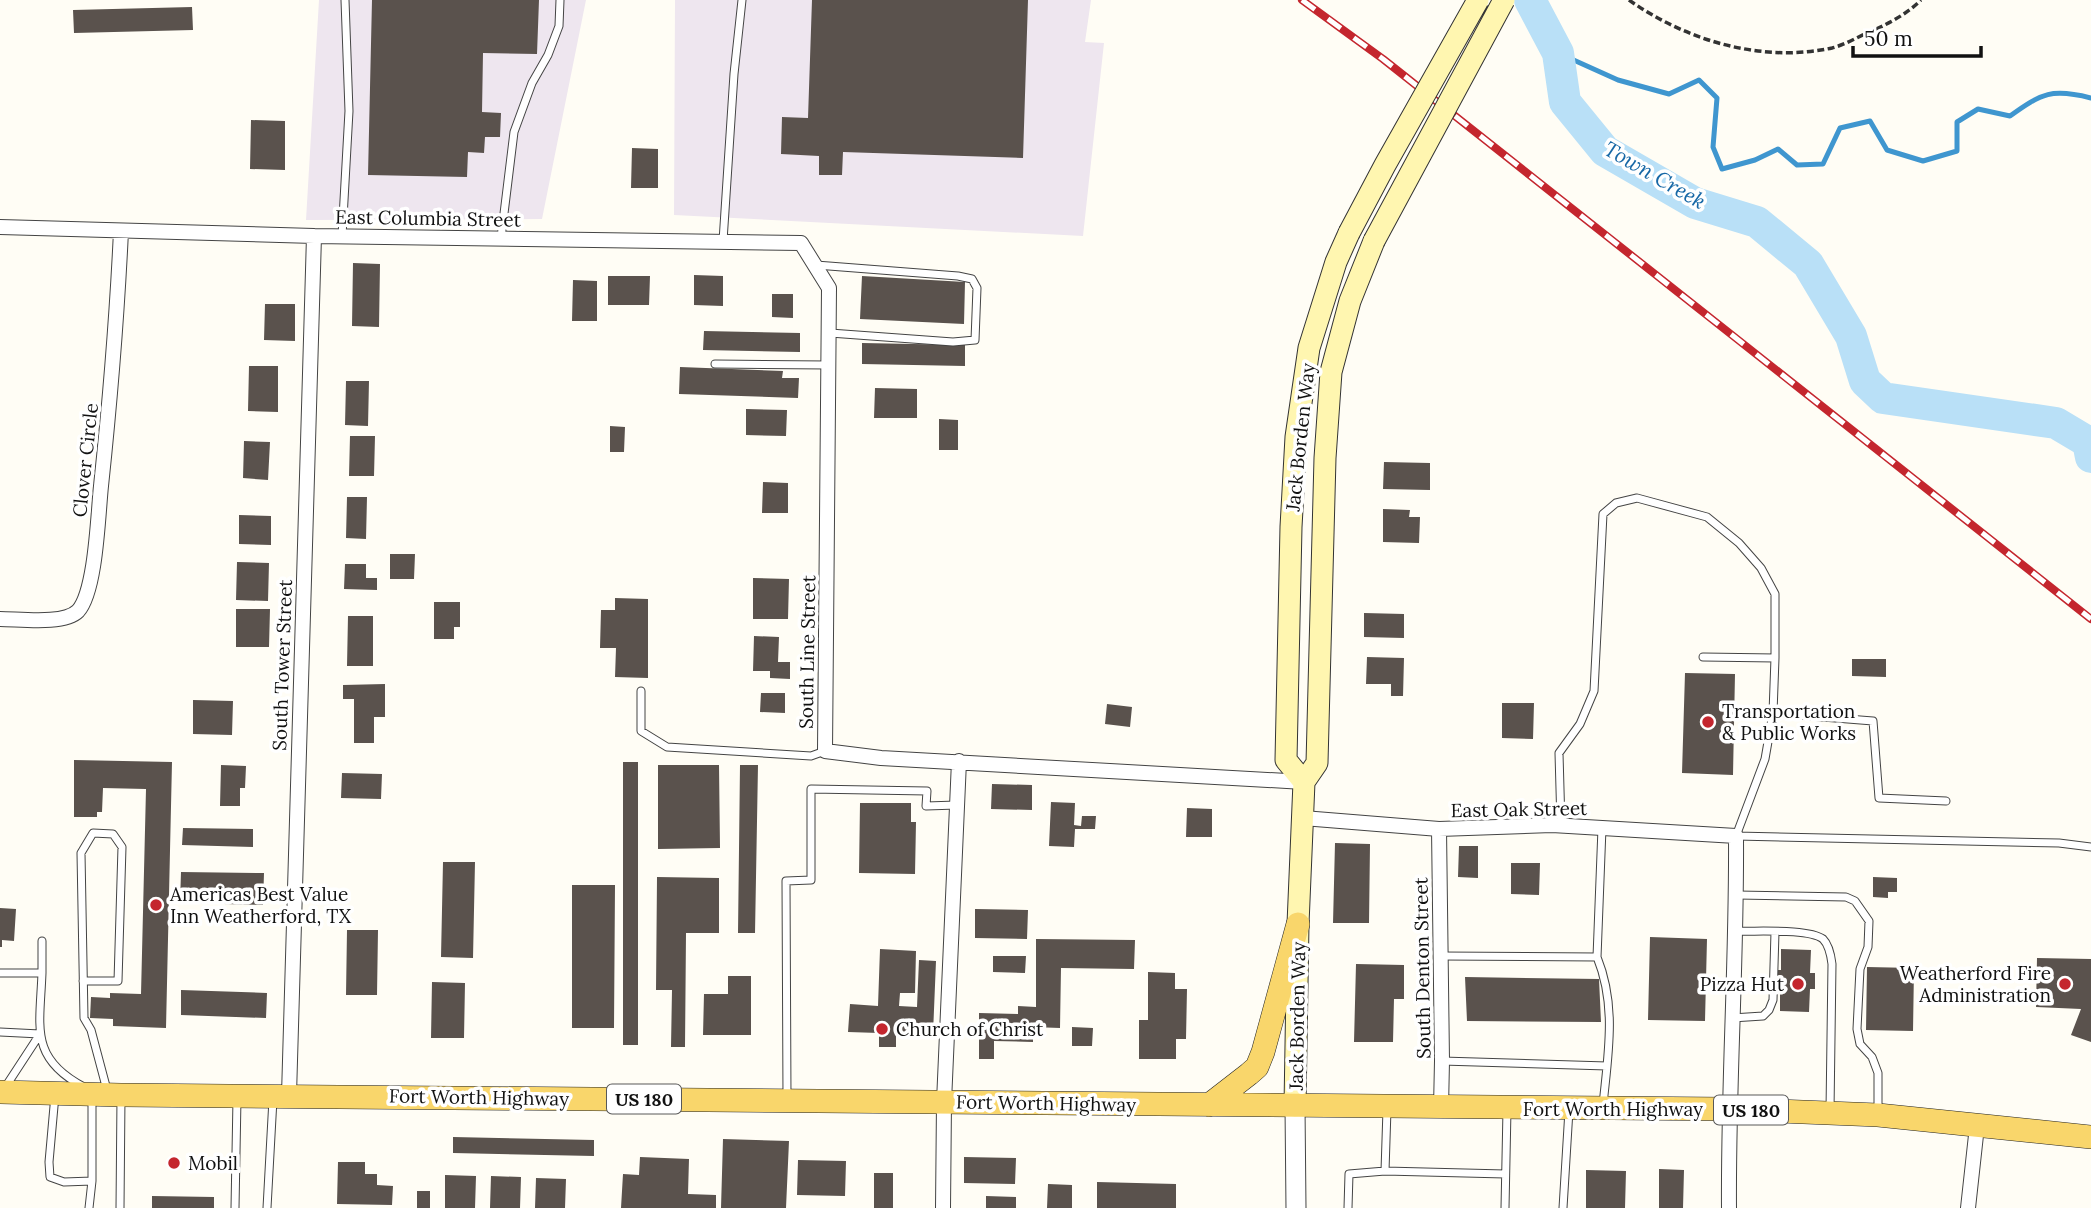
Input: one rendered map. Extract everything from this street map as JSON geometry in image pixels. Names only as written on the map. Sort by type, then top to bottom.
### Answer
[{"type":"main road","name":"Jack Borden Way","points":[[1304,782],[1286,761],[1291,527],[1296,437],[1309,348],[1336,262],[1349,233],[1478,0]]},
{"type":"main road","name":"Jack Borden Way","points":[[1295,1106],[1304,782],[1317,763],[1325,458],[1331,372],[1350,301],[1374,241],[1504,0]]},
{"type":"main road","points":[[1209,1105],[1257,1066],[1264,1052],[1298,924]]},
{"type":"main road","name":"Fort Worth Highway","points":[[1,1092],[1728,1109],[1878,1115],[2091,1138]]},
{"type":"street","name":"East Columbia Street","points":[[0,227],[314,236],[801,243],[830,288]]},
{"type":"street","name":"Clover Circle","points":[[0,619],[66,618],[78,610],[88,593],[116,342],[121,231]]},
{"type":"street","name":"South Tower Street","points":[[281,1094],[314,236]]},
{"type":"street","name":"South Line Street","points":[[830,288],[825,751],[881,758],[960,761]]},
{"type":"street","points":[[943,1208],[944,1102],[960,761],[1304,782]]},
{"type":"street","name":"East Oak Street","points":[[1303,818],[1439,829],[1561,825],[1736,836]]},
{"type":"street","name":"South Denton Street","points":[[1439,829],[1441,1108]]},
{"type":"street","points":[[1728,1208],[1728,1109],[1737,895],[1736,836]]},
{"type":"street","name":"Jack Borden Way","points":[[1295,1106],[1296,1208]]},
{"type":"street","points":[[1968,1208],[1977,1126]]},
{"type":"lane","points":[[342,236],[349,111],[345,0]]},
{"type":"lane","points":[[500,239],[514,132],[532,83],[548,55],[559,26],[560,0]]},
{"type":"lane","points":[[723,241],[734,74],[742,0]]},
{"type":"lane","points":[[815,265],[958,276],[972,279],[977,288],[975,340],[953,342],[830,333]]},
{"type":"lane","points":[[715,364],[829,365]]},
{"type":"lane","points":[[1561,825],[1559,753],[1580,724],[1594,691],[1603,514],[1616,503],[1637,498],[1707,517],[1739,543],[1761,568],[1775,594],[1773,713],[1766,759],[1736,836],[2059,843],[2091,847]]},
{"type":"lane","points":[[1703,657],[1775,658]]},
{"type":"lane","points":[[641,691],[641,731],[667,747],[811,756],[825,751]]},
{"type":"lane","points":[[1773,713],[1873,722],[1879,798],[1946,801]]},
{"type":"lane","points":[[787,1100],[786,881],[811,880],[811,789],[927,791],[926,806],[957,805]]},
{"type":"lane","points":[[1602,827],[1597,957],[1607,981],[1610,1020],[1603,1109]]},
{"type":"lane","points":[[83,981],[118,981],[122,847],[113,834],[93,833],[81,853],[83,981],[84,1018],[91,1030],[105,1094],[120,1208]]},
{"type":"lane","points":[[1737,895],[1846,898],[1855,901],[1870,921],[1868,947],[1860,969],[1857,1029],[1860,1044],[1872,1057],[1878,1073],[1878,1115]]},
{"type":"lane","points":[[1735,931],[1812,934],[1824,940],[1830,951],[1830,1112]]},
{"type":"lane","points":[[1732,1018],[1763,1016],[1769,1010],[1773,1000],[1775,932]]},
{"type":"lane","points":[[42,941],[40,1034],[54,1067],[64,1076],[105,1094]]},
{"type":"lane","points":[[1441,956],[1597,957]]},
{"type":"lane","points":[[0,973],[42,973]]},
{"type":"lane","points":[[0,1032],[40,1034]]},
{"type":"lane","points":[[1,1092],[40,1034]]},
{"type":"lane","points":[[1442,1061],[1607,1066]]},
{"type":"lane","points":[[55,1093],[50,1177],[64,1182],[92,1181]]},
{"type":"lane","points":[[89,1208],[105,1094]]},
{"type":"lane","points":[[234,1208],[237,1094]]},
{"type":"lane","points":[[267,1208],[281,1094]]},
{"type":"lane","points":[[1385,1171],[1388,1107]]},
{"type":"lane","points":[[1505,1208],[1507,1108]]},
{"type":"lane","points":[[1563,1208],[1569,1109]]},
{"type":"lane","points":[[1348,1208],[1349,1174],[1385,1171],[1506,1174]]},
{"type":"path","points":[[1629,0],[1669,23],[1706,39],[1739,48],[1791,54],[1835,47],[1881,27],[1913,8],[1921,0]]},
{"type":"shaded area","points":[[319,0],[586,0],[542,219],[306,220]]},
{"type":"shaded area","points":[[675,0],[1091,0],[1085,42],[1104,43],[1083,236],[674,215]]},
{"type":"building","points":[[372,0],[539,0],[537,54],[483,53],[482,112],[501,113],[500,137],[485,137],[484,153],[468,152],[467,177],[368,175]]},
{"type":"building","points":[[812,0],[1028,0],[1023,158],[843,152],[842,175],[819,175],[819,156],[781,154],[782,117],[808,118]]},
{"type":"building","points":[[192,7],[193,30],[74,33],[73,10]]},
{"type":"building","points":[[251,120],[285,121],[285,170],[250,169]]},
{"type":"building","points":[[632,148],[658,149],[658,188],[631,188]]},
{"type":"building","points":[[353,263],[380,264],[379,327],[352,326]]},
{"type":"building","points":[[694,275],[723,276],[723,306],[694,305]]},
{"type":"building","points":[[608,276],[650,276],[649,305],[608,305]]},
{"type":"building","points":[[862,276],[965,282],[964,324],[860,319]]},
{"type":"building","points":[[573,280],[597,281],[597,321],[572,321]]},
{"type":"building","points":[[772,294],[793,294],[793,318],[772,317]]},
{"type":"building","points":[[265,304],[295,304],[295,341],[264,340]]},
{"type":"building","points":[[704,331],[800,333],[800,352],[703,350]]},
{"type":"building","points":[[862,343],[965,345],[965,366],[862,364]]},
{"type":"building","points":[[249,366],[278,366],[278,412],[248,411]]},
{"type":"building","points":[[680,367],[783,371],[782,378],[799,378],[798,398],[679,394]]},
{"type":"building","points":[[346,381],[369,381],[368,426],[345,425]]},
{"type":"building","points":[[875,388],[917,389],[917,418],[874,418]]},
{"type":"building","points":[[746,409],[787,410],[786,436],[746,435]]},
{"type":"building","points":[[939,419],[958,420],[958,450],[939,450]]},
{"type":"building","points":[[610,426],[625,427],[624,452],[610,452]]},
{"type":"building","points":[[350,436],[375,436],[374,476],[349,476]]},
{"type":"building","points":[[244,441],[270,442],[268,480],[243,478]]},
{"type":"building","points":[[1384,462],[1430,463],[1430,490],[1383,489]]},
{"type":"building","points":[[763,482],[788,483],[788,513],[762,513]]},
{"type":"building","points":[[347,497],[367,497],[366,539],[346,538]]},
{"type":"building","points":[[1383,509],[1410,510],[1409,517],[1420,517],[1419,543],[1383,542]]},
{"type":"building","points":[[239,515],[271,516],[271,545],[239,544]]},
{"type":"building","points":[[390,554],[415,554],[414,579],[390,579]]},
{"type":"building","points":[[237,562],[269,563],[268,601],[236,600]]},
{"type":"building","points":[[345,564],[366,564],[366,578],[377,578],[377,590],[344,589]]},
{"type":"building","points":[[753,578],[789,579],[788,619],[753,619]]},
{"type":"building","points":[[615,598],[648,599],[648,678],[615,677],[616,648],[600,648],[601,610],[615,610]]},
{"type":"building","points":[[434,602],[460,602],[460,627],[454,627],[454,639],[434,639]]},
{"type":"building","points":[[236,609],[270,609],[269,647],[236,647]]},
{"type":"building","points":[[1364,613],[1404,614],[1404,638],[1364,637]]},
{"type":"building","points":[[348,616],[373,616],[373,666],[347,666]]},
{"type":"building","points":[[754,636],[779,637],[778,662],[790,662],[790,679],[770,678],[770,671],[753,671]]},
{"type":"building","points":[[1367,657],[1404,658],[1403,696],[1391,696],[1391,684],[1366,684]]},
{"type":"building","points":[[1852,659],[1886,659],[1886,677],[1852,676]]},
{"type":"building","points":[[1685,673],[1735,674],[1733,775],[1682,773]]},
{"type":"building","points":[[385,684],[385,717],[374,717],[374,743],[354,743],[354,699],[343,699],[343,685]]},
{"type":"building","points":[[761,693],[785,693],[785,713],[760,712]]},
{"type":"building","points":[[193,700],[233,701],[232,735],[193,734]]},
{"type":"building","points":[[1502,703],[1534,703],[1533,739],[1502,738]]},
{"type":"building","points":[[1107,704],[1132,707],[1130,727],[1105,724]]},
{"type":"building","name":"Americas Best Value Inn Weatherford, TX","points":[[74,760],[172,762],[166,1028],[113,1026],[113,1019],[90,1018],[91,997],[110,998],[110,993],[141,994],[146,789],[103,788],[102,812],[97,812],[97,817],[74,817]]},
{"type":"building","points":[[623,762],[638,762],[638,1045],[623,1045]]},
{"type":"building","points":[[221,765],[246,766],[245,788],[240,788],[240,806],[220,806]]},
{"type":"building","points":[[658,765],[719,765],[720,848],[658,849]]},
{"type":"building","points":[[740,765],[758,765],[755,933],[738,933]]},
{"type":"building","points":[[342,773],[382,774],[381,799],[341,798]]},
{"type":"building","points":[[992,784],[1032,785],[1032,810],[991,809]]},
{"type":"building","points":[[1051,802],[1075,803],[1074,825],[1081,826],[1082,816],[1096,816],[1095,829],[1075,829],[1074,847],[1049,846]]},
{"type":"building","points":[[860,803],[911,803],[911,822],[916,822],[915,874],[859,873]]},
{"type":"building","points":[[1187,808],[1212,809],[1212,837],[1186,837]]},
{"type":"building","points":[[183,828],[253,829],[253,847],[182,845]]},
{"type":"building","points":[[1335,843],[1370,844],[1369,923],[1333,923]]},
{"type":"building","points":[[1459,846],[1478,846],[1478,878],[1458,877]]},
{"type":"building","points":[[443,862],[475,862],[473,958],[441,957]]},
{"type":"building","points":[[1511,863],[1540,863],[1539,895],[1511,894]]},
{"type":"building","points":[[181,872],[264,873],[263,905],[180,903]]},
{"type":"building","points":[[657,877],[719,878],[719,933],[686,933],[685,1047],[671,1047],[672,990],[656,990]]},
{"type":"building","points":[[1873,877],[1897,878],[1897,892],[1888,892],[1888,898],[1873,897]]},
{"type":"building","points":[[572,885],[615,885],[614,1028],[572,1028]]},
{"type":"building","points":[[0,908],[16,909],[14,941],[2,940],[2,947],[0,947]]},
{"type":"building","points":[[975,909],[1028,910],[1027,939],[975,938]]},
{"type":"building","points":[[347,930],[378,930],[377,995],[346,995]]},
{"type":"building","points":[[1650,937],[1707,939],[1705,1021],[1648,1020]]},
{"type":"building","points":[[1036,939],[1135,940],[1134,969],[1061,968],[1060,1028],[1033,1027],[1033,1042],[994,1041],[994,1059],[979,1059],[979,1013],[1018,1014],[1018,1006],[1036,1007]]},
{"type":"building","points":[[880,949],[916,951],[915,993],[900,993],[899,1006],[917,1007],[919,960],[936,961],[933,1034],[896,1033],[896,1047],[879,1047],[879,1033],[848,1032],[850,1004],[878,1006]]},
{"type":"building","name":"Pizza Hut","points":[[1781,949],[1811,950],[1810,973],[1815,973],[1815,989],[1810,989],[1809,1012],[1780,1011],[1780,979],[1776,979],[1776,970],[1781,970]]},
{"type":"building","points":[[993,956],[1026,956],[1025,973],[993,972]]},
{"type":"building","points":[[2037,958],[2091,959],[2091,1042],[2071,1035],[2081,1009],[2036,1007]]},
{"type":"building","points":[[1356,964],[1404,965],[1404,999],[1394,999],[1393,1042],[1354,1042]]},
{"type":"building","points":[[1867,967],[1914,968],[1913,1031],[1866,1030]]},
{"type":"building","points":[[1148,972],[1175,973],[1175,989],[1187,989],[1186,1039],[1176,1039],[1176,1059],[1139,1059],[1139,1020],[1148,1020]]},
{"type":"building","points":[[728,976],[751,976],[751,1035],[703,1035],[704,994],[728,994]]},
{"type":"building","points":[[1465,977],[1599,979],[1601,1022],[1467,1021]]},
{"type":"building","points":[[432,982],[465,983],[464,1038],[431,1038]]},
{"type":"building","points":[[181,990],[267,993],[266,1018],[181,1015]]},
{"type":"building","points":[[1072,1027],[1093,1028],[1092,1046],[1072,1046]]},
{"type":"building","points":[[453,1137],[594,1140],[594,1156],[453,1153]]},
{"type":"building","points":[[723,1139],[789,1141],[786,1208],[721,1208]]},
{"type":"building","points":[[640,1157],[689,1159],[688,1194],[716,1195],[716,1208],[621,1208],[623,1174],[639,1175]]},
{"type":"building","points":[[964,1157],[1016,1158],[1015,1184],[964,1183]]},
{"type":"building","points":[[798,1160],[846,1161],[845,1196],[797,1195]]},
{"type":"building","points":[[338,1162],[365,1162],[365,1174],[377,1174],[377,1185],[393,1186],[392,1205],[337,1204]]},
{"type":"building","points":[[1659,1169],[1684,1170],[1683,1208],[1659,1208]]},
{"type":"building","points":[[1586,1170],[1626,1171],[1625,1208],[1586,1208]]},
{"type":"building","points":[[874,1173],[893,1173],[893,1208],[874,1208]]},
{"type":"building","points":[[445,1175],[476,1176],[475,1208],[445,1208]]},
{"type":"building","points":[[491,1176],[521,1177],[520,1208],[490,1208]]},
{"type":"building","points":[[536,1178],[566,1179],[565,1208],[535,1208]]},
{"type":"building","points":[[1097,1182],[1176,1184],[1176,1208],[1097,1208]]},
{"type":"building","points":[[1048,1184],[1072,1185],[1072,1208],[1047,1208]]},
{"type":"building","points":[[417,1191],[430,1191],[430,1208],[417,1208]]},
{"type":"building","points":[[152,1196],[214,1197],[214,1208],[152,1208]]},
{"type":"building","points":[[986,1196],[1016,1197],[1016,1208],[986,1208]]},
{"type":"waterway","name":"Town Creek","points":[[1530,0],[1558,53],[1565,102],[1605,151],[1695,203],[1757,222],[1808,264],[1851,336],[1865,381],[1883,398],[2056,423],[2088,442],[2091,457]]},
{"type":"waterway","points":[[1558,53],[1618,80],[1669,94],[1699,80],[1717,98],[1713,147],[1722,169],[1755,160],[1778,149],[1797,165],[1823,164],[1840,128],[1870,121],[1887,150],[1923,161],[1957,151],[1957,122],[1978,109],[2010,116],[2048,95],[2066,93],[2091,98]]},
{"type":"railway","points":[[1302,0],[1383,59],[2091,619]]},
{"type":"place","name":"Transportation & Public Works","points":[[1708,722]]},
{"type":"place","name":"Americas Best Value Inn Weatherford, TX","points":[[156,905]]},
{"type":"place","name":"Pizza Hut","points":[[1798,984]]},
{"type":"place","name":"Weatherford Fire Administration","points":[[2065,984]]},
{"type":"place","name":"Church of Christ","points":[[882,1029]]},
{"type":"place","name":"Mobil","points":[[174,1163]]}]
